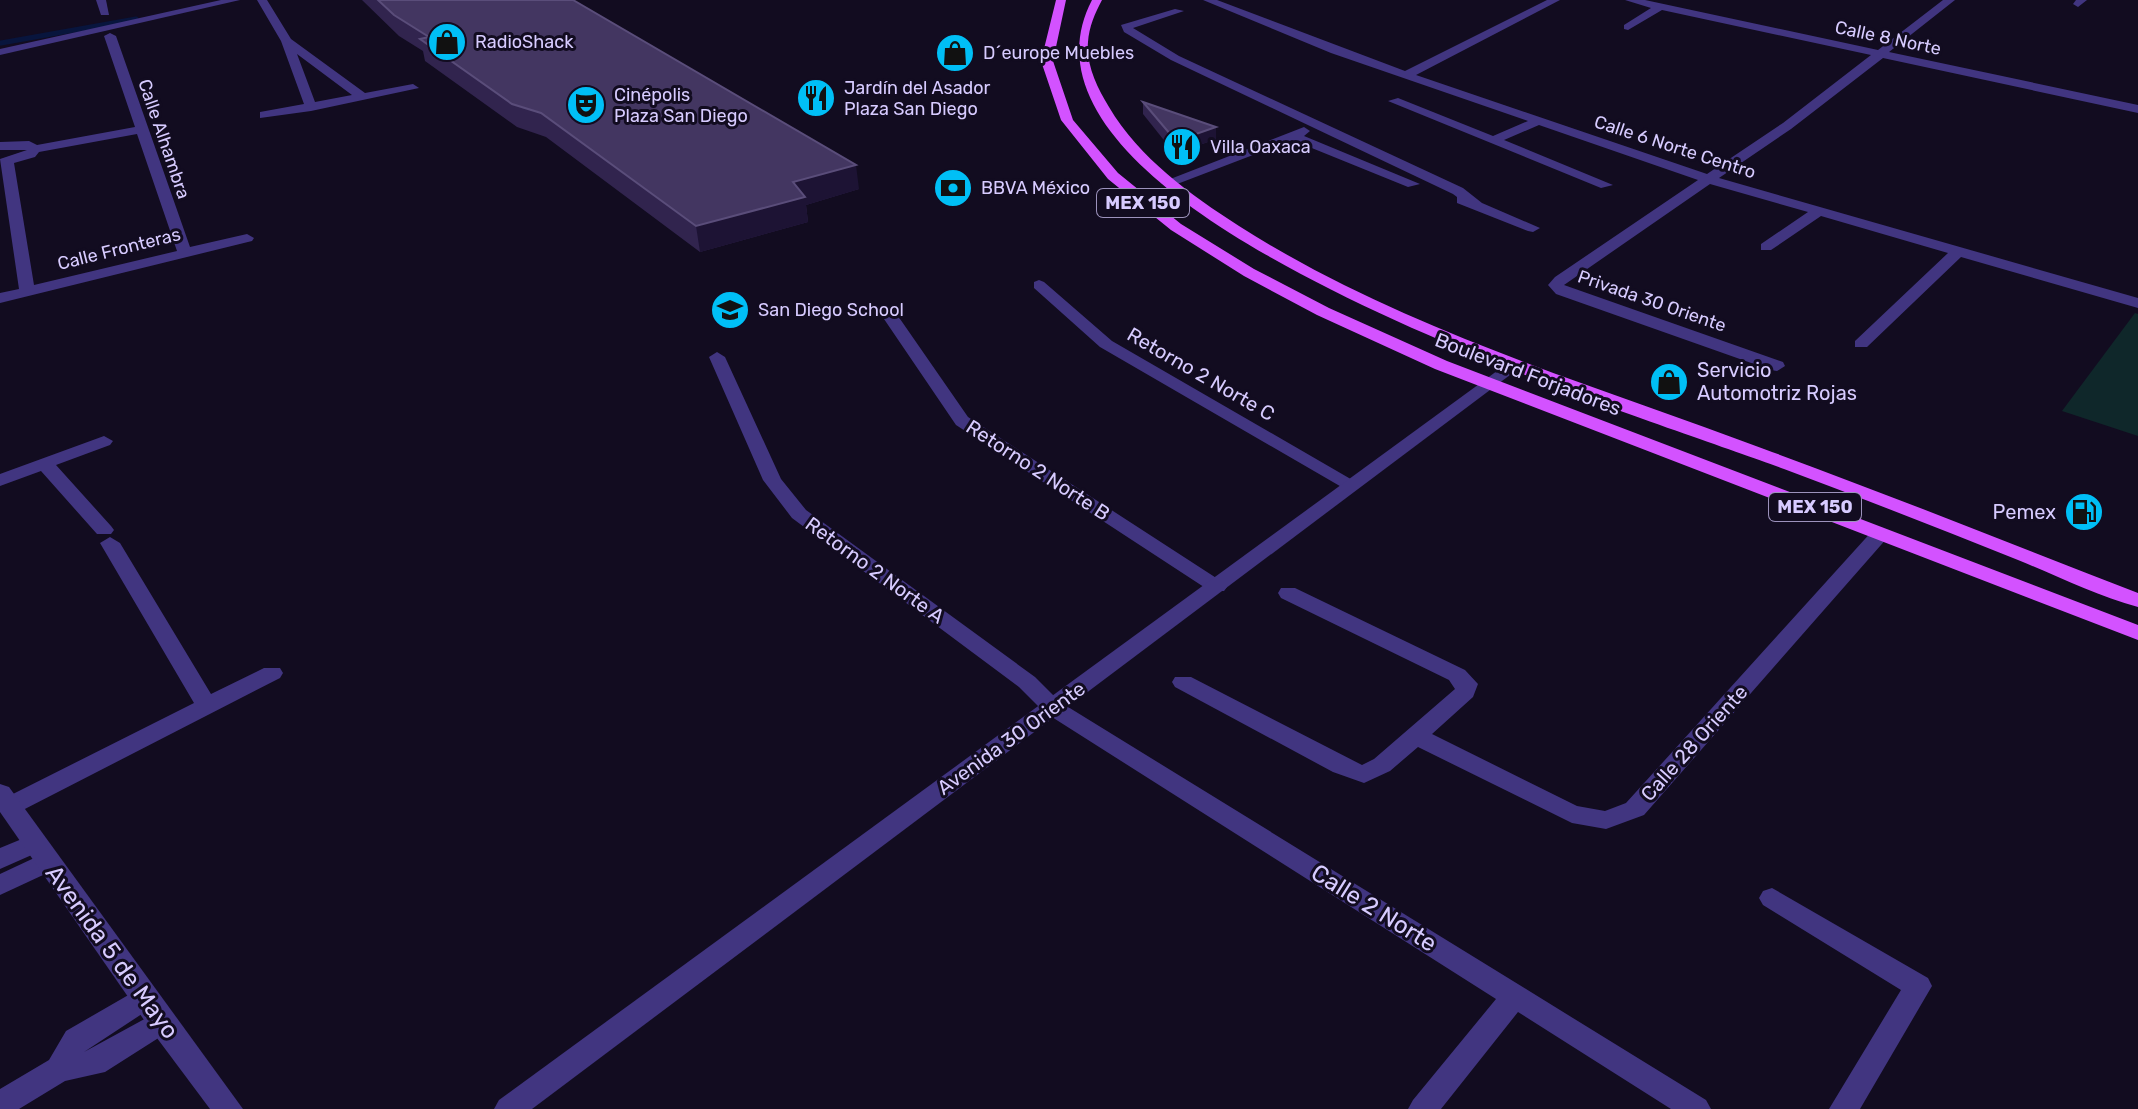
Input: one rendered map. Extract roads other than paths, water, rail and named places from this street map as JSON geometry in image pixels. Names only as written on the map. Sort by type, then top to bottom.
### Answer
[{"type":"main road","name":"Boulevard Forjadores","points":[[1061,0],[1049,35],[1049,73],[1071,124],[1113,176],[1210,252],[1347,325],[2138,633]]},
{"type":"main road","name":"Boulevard Forjadores","points":[[1097,0],[1080,36],[1084,72],[1122,137],[1167,183],[1265,252],[1384,311],[1512,365],[1719,438],[2138,600]]},
{"type":"street","points":[[101,0],[105,13]]},
{"type":"street","points":[[0,52],[235,0]]},
{"type":"street","points":[[262,0],[287,41],[311,107]]},
{"type":"street","name":"Calle 6 Norte Centro","points":[[1208,0],[1405,76],[1711,180],[2138,303]]},
{"type":"street","points":[[1405,76],[1555,0]]},
{"type":"street","name":"Calle 8 Norte","points":[[1630,0],[2138,109]]},
{"type":"street","points":[[1711,180],[1787,126],[1950,0]]},
{"type":"street","points":[[1628,27],[1660,7]]},
{"type":"street","points":[[1179,11],[1126,25],[1128,30],[1175,58],[1458,191],[1475,203]]},
{"type":"street","name":"Calle Alhambra","points":[[110,36],[185,253]]},
{"type":"street","points":[[287,41],[362,97]]},
{"type":"street","points":[[264,115],[413,88]]},
{"type":"street","points":[[1394,101],[1606,185]]},
{"type":"street","points":[[1479,134],[1521,115]]},
{"type":"street","points":[[1494,140],[1539,121]]},
{"type":"street","points":[[1167,183],[1319,126]]},
{"type":"street","points":[[27,292],[4,162],[30,154],[35,149],[142,129]]},
{"type":"street","points":[[1291,135],[1444,196],[1475,203],[1533,228]]},
{"type":"street","points":[[0,145],[29,145],[35,149]]},
{"type":"street","points":[[1390,174],[1410,168]]},
{"type":"street","name":"Privada 30 Oriente","points":[[1711,180],[1556,285],[1561,291],[1777,366]]},
{"type":"street","points":[[1766,247],[1818,212]]},
{"type":"street","name":"Calle Fronteras","points":[[0,298],[247,238]]},
{"type":"street","points":[[1861,344],[1958,251]]},
{"type":"street","name":"Retorno 2 Norte C","points":[[1039,285],[1106,344],[1352,485]]},
{"type":"street","name":"Retorno 2 Norte B","points":[[892,319],[962,421],[1217,587]]},
{"type":"street","name":"Retorno 2 Norte A","points":[[717,357],[772,480],[799,514],[1027,682],[1052,707]]},
{"type":"street","name":"Avenida 30 Oriente","points":[[509,1109],[1217,587],[1512,365]]},
{"type":"street","points":[[0,480],[104,441]]},
{"type":"street","points":[[44,463],[107,536],[207,706]]},
{"type":"street","name":"Calle 28 Oriente","points":[[1416,736],[1572,814],[1606,820],[1635,809],[1881,533]]},
{"type":"street","points":[[1183,682],[1341,766],[1364,774],[1382,765],[1465,692],[1467,684],[1457,675],[1288,593]]},
{"type":"street","points":[[5,800],[272,673]]},
{"type":"street","name":"Calle 2 Norte","points":[[1052,707],[1696,1109]]},
{"type":"street","name":"Avenida 5 de Mayo","points":[[5,800],[161,1022],[228,1109]]},
{"type":"street","points":[[0,859],[40,852]]},
{"type":"street","points":[[0,885],[40,852]]},
{"type":"street","points":[[1772,898],[1918,986],[1844,1109]]},
{"type":"street","points":[[1423,1109],[1515,996]]},
{"type":"street","points":[[59,1069],[76,1040],[144,998]]},
{"type":"street","points":[[0,1105],[59,1069],[95,1063],[161,1022]]},
{"type":"waterway","points":[[1,43],[136,19]]},
{"type":"place","name":"RadioShack","points":[[447,42]]},
{"type":"place","name":"D´europe Muebles","points":[[955,53]]},
{"type":"place","name":"Jardín del Asador Plaza San Diego","points":[[816,98]]},
{"type":"place","name":"Cinépolis Plaza San Diego","points":[[586,105]]},
{"type":"place","name":"Villa Oaxaca","points":[[1182,147]]},
{"type":"place","name":"BBVA México","points":[[953,188]]},
{"type":"place","name":"San Diego School","points":[[730,310]]},
{"type":"place","name":"Servicio Automotriz Rojas","points":[[1669,382]]},
{"type":"place","name":"Pemex","points":[[2084,512]]}]
